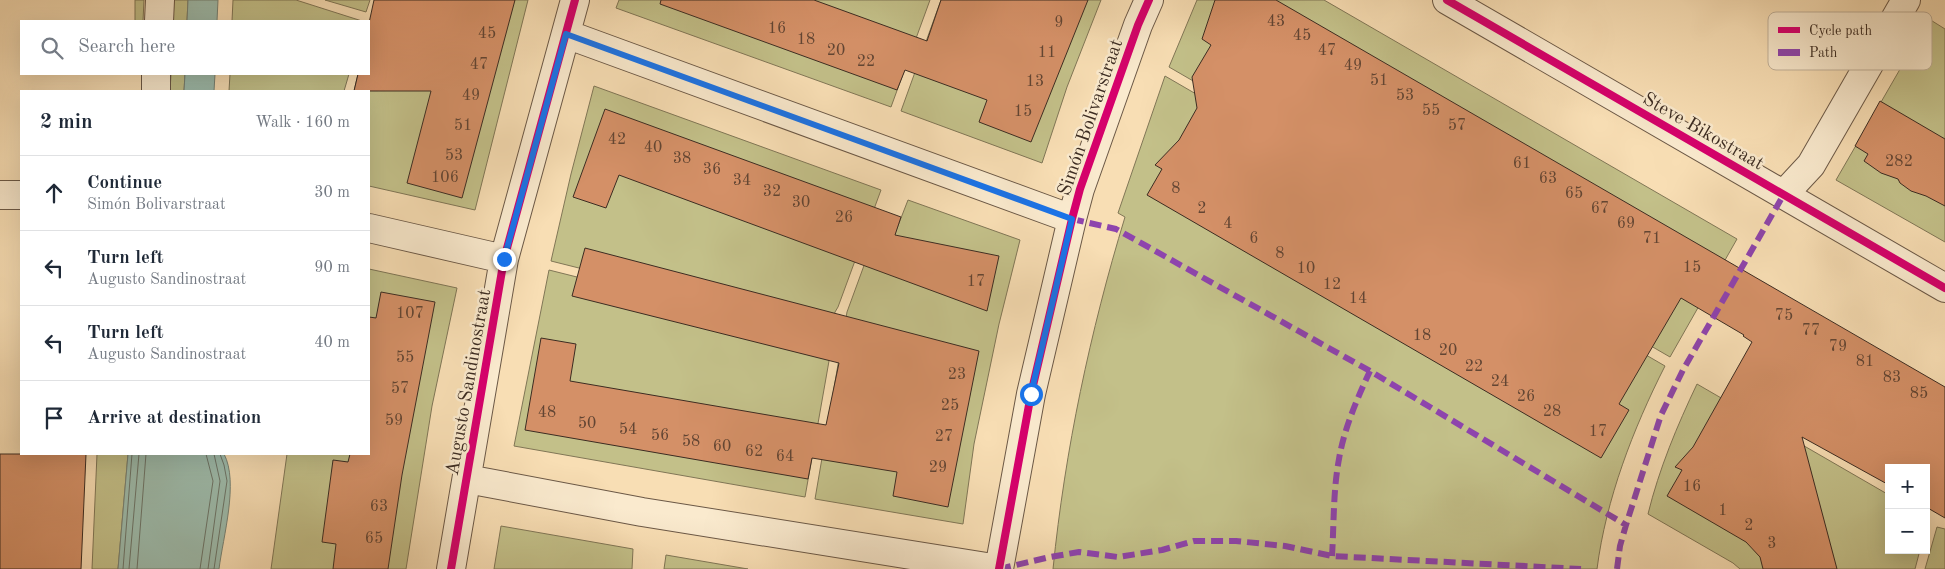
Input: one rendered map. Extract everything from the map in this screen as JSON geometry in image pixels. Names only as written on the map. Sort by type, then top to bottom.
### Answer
[{"type":"street","points":[[159,20],[160,0]]},
{"type":"street","name":"Augusto Sandinostraat","points":[[452,569],[504,259],[575,0]]},
{"type":"street","name":"Simón Bolivarstraat","points":[[999,569],[1031,394],[1072,219],[1080,189],[1131,43],[1149,0]]},
{"type":"street","name":"Steve Bikostraat","points":[[1447,0],[1945,288]]},
{"type":"street","points":[[1899,12],[1906,0]]},
{"type":"street","points":[[566,34],[1072,219]]},
{"type":"street","points":[[1784,194],[1811,166],[1866,70]]},
{"type":"street","points":[[156,75],[156,90]]},
{"type":"street","points":[[0,195],[20,195]]},
{"type":"street","points":[[370,228],[504,259]]},
{"type":"street","name":"Augusto Sandinostraat","points":[[467,479],[642,512],[999,569]]},
{"type":"shaded area","points":[[135,0],[144,0],[143,20],[135,20]]},
{"type":"shaded area","points":[[174,0],[188,0],[187,20],[173,20]]},
{"type":"shaded area","points":[[233,0],[296,0],[359,20],[232,20]]},
{"type":"shaded area","points":[[325,0],[370,0],[366,12]]},
{"type":"shaded area","points":[[381,0],[528,0],[475,210],[370,186],[370,90],[354,90],[358,75],[370,75],[370,28]]},
{"type":"shaded area","points":[[619,0],[930,0],[891,107],[616,8]]},
{"type":"shaded area","points":[[941,0],[1101,0],[1067,87],[1042,163],[901,111]]},
{"type":"shaded area","points":[[1197,0],[1324,0],[1737,239],[1670,357],[1169,67]]},
{"type":"shaded area","points":[[1932,21],[1945,29],[1945,242],[1836,180],[1900,70],[1932,70]]},
{"type":"shaded area","points":[[171,75],[185,75],[184,90],[170,90]]},
{"type":"shaded area","points":[[230,75],[349,75],[344,90],[229,90]]},
{"type":"shaded area","points":[[1165,76],[1665,366],[1642,414],[1622,465],[1607,517],[1597,569],[1053,569],[1064,480],[1080,392],[1112,260],[1125,217],[1118,213]]},
{"type":"shaded area","points":[[594,86],[881,190],[835,312],[830,331],[551,261]]},
{"type":"shaded area","points":[[908,200],[1020,240],[999,324],[974,444],[963,524],[815,499],[847,312],[877,230],[894,236]]},
{"type":"shaded area","points":[[370,269],[457,288],[432,406],[406,569],[271,569],[287,455],[370,455]]},
{"type":"shaded area","points":[[549,270],[832,341],[805,497],[514,446]]},
{"type":"shaded area","points":[[1697,384],[1885,493],[1885,554],[1919,554],[1915,569],[1740,569],[1733,563],[1648,514],[1657,481],[1682,416]]},
{"type":"shaded area","points":[[97,455],[128,455],[118,569],[92,569]]},
{"type":"shaded area","points":[[501,526],[633,549],[632,569],[494,569]]},
{"type":"shaded area","points":[[1937,527],[1945,529],[1945,569],[1925,569]]},
{"type":"shaded area","points":[[666,555],[748,569],[664,569]]},
{"type":"water","points":[[188,0],[218,0],[217,20],[187,20]]},
{"type":"water","points":[[185,75],[215,75],[214,90],[184,90]]},
{"type":"water","points":[[128,455],[224,455],[230,479],[230,494],[219,569],[118,569]]},
{"type":"building","points":[[374,0],[515,0],[462,198],[407,183],[431,91],[354,90],[358,75],[370,75],[370,20]]},
{"type":"building","points":[[661,0],[814,0],[927,41],[941,0],[1088,0],[1031,142],[979,122],[987,100],[905,70],[897,90],[660,4]]},
{"type":"building","points":[[1215,0],[1276,0],[1945,387],[1945,518],[1930,509],[1930,464],[1885,464],[1885,483],[1802,437],[1837,569],[1763,569],[1760,557],[1746,542],[1667,496],[1682,470],[1675,467],[1693,447],[1752,342],[1744,335],[1681,298],[1619,404],[1629,410],[1601,458],[1147,195],[1162,169],[1155,165],[1179,140],[1197,108],[1192,77],[1211,45],[1202,39]]},
{"type":"building","points":[[1880,101],[1945,139],[1945,206],[1911,191],[1900,183],[1898,179],[1881,173],[1864,161],[1868,154],[1855,146]]},
{"type":"building","points":[[605,109],[901,217],[895,235],[999,256],[987,311],[619,175],[606,208],[573,197]]},
{"type":"building","points":[[585,248],[979,351],[948,507],[893,496],[897,472],[812,458],[808,479],[525,430],[541,338],[576,344],[570,381],[826,425],[839,363],[572,296]]},
{"type":"building","points":[[381,292],[435,302],[402,475],[388,569],[333,569],[336,544],[322,542],[333,460],[348,462],[350,455],[370,455],[370,317],[376,318]]},
{"type":"building","points":[[0,454],[86,455],[81,569],[0,569]]},
{"type":"marked path","points":[[1617,569],[1620,546],[1661,415],[1683,370],[1784,194]]},
{"type":"marked path","points":[[1072,219],[1116,229],[1370,371],[1626,525]]},
{"type":"marked path","points":[[1332,556],[1336,483],[1341,448],[1360,392],[1370,371]]},
{"type":"marked path","points":[[999,569],[1079,552],[1118,557],[1162,550],[1194,541],[1236,541],[1285,546],[1332,556],[1581,569]]},
{"type":"cycle path","points":[[451,569],[504,259],[575,0]]},
{"type":"cycle path","points":[[999,569],[1031,394],[1072,219],[1080,189],[1138,25],[1149,0]]},
{"type":"cycle path","points":[[1447,0],[1945,288]]},
{"type":"route","points":[[504,259],[566,34],[1072,219],[1031,394]]}]
